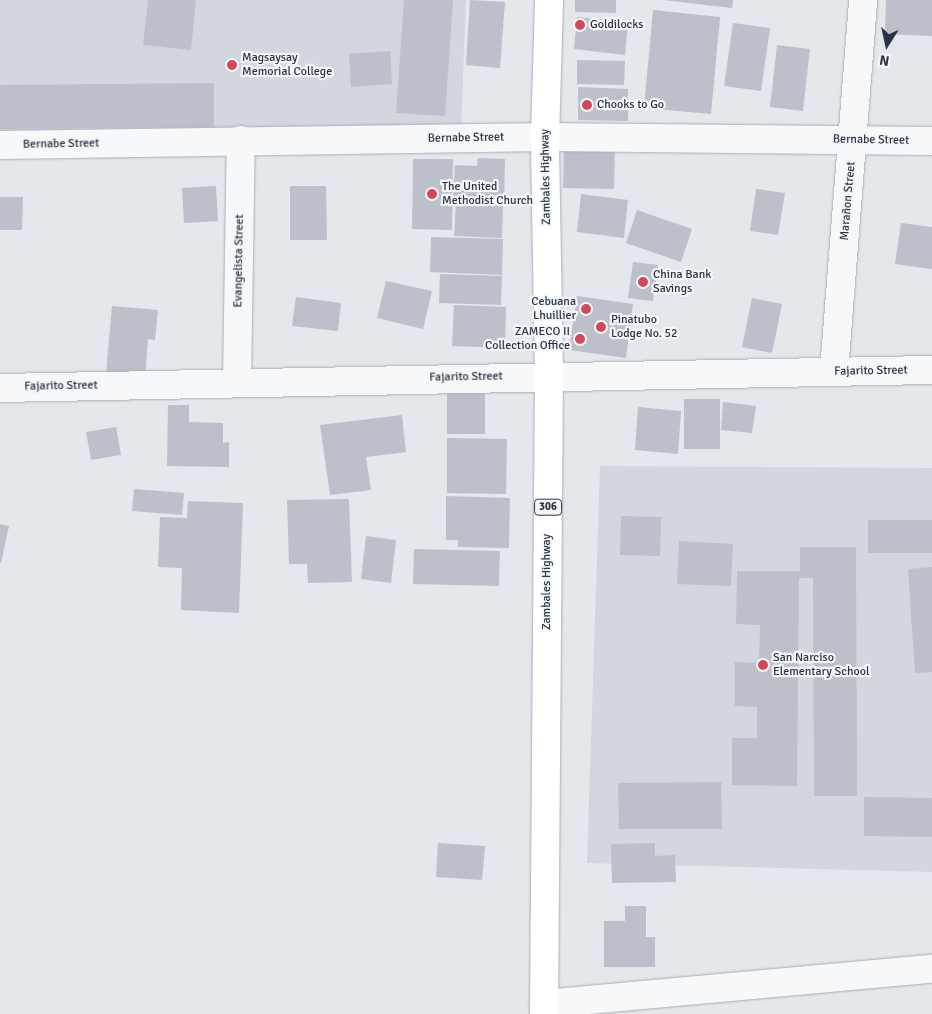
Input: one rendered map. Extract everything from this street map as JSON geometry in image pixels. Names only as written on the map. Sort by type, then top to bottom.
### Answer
[{"type":"main road","name":"Zambales Highway","points":[[544,1009],[549,375],[545,137],[549,0]]},
{"type":"street","name":"Marañon Street","points":[[834,371],[863,0]]},
{"type":"street","name":"Bernabe Street","points":[[0,145],[545,137],[932,141]]},
{"type":"street","name":"Evangelista Street","points":[[237,382],[241,140]]},
{"type":"street","name":"Fajarito Street","points":[[0,388],[549,375],[932,370]]},
{"type":"street","points":[[544,1009],[932,969]]},
{"type":"shaded area","name":"Magsaysay Memorial College","points":[[0,0],[466,0],[461,130],[0,138]]},
{"type":"shaded area","name":"San Narciso Elementary School","points":[[600,466],[932,468],[932,872],[587,863]]},
{"type":"building","points":[[148,0],[196,0],[191,50],[143,45]]},
{"type":"building","points":[[404,0],[453,0],[445,116],[396,113]]},
{"type":"building","points":[[470,0],[505,2],[500,68],[466,65]]},
{"type":"building","points":[[575,0],[616,0],[616,13],[575,12]]},
{"type":"building","points":[[663,0],[733,0],[732,8]]},
{"type":"building","points":[[886,0],[932,0],[932,36],[885,34]]},
{"type":"building","points":[[653,10],[720,17],[711,114],[644,108]]},
{"type":"building","points":[[577,17],[628,22],[625,55],[574,49]]},
{"type":"building","points":[[733,23],[770,28],[761,91],[724,86]]},
{"type":"building","points":[[777,45],[810,49],[803,111],[770,107]]},
{"type":"building","points":[[390,51],[392,84],[351,87],[349,54]]},
{"type":"building","points":[[577,60],[625,61],[624,85],[577,84]]},
{"type":"building","points":[[214,83],[214,127],[0,129],[0,85]]},
{"type":"building","points":[[578,87],[628,89],[628,121],[578,120]]},
{"type":"building","points":[[564,145],[615,146],[614,189],[563,188]]},
{"type":"building","points":[[478,158],[505,159],[504,203],[453,201],[455,165],[477,166]]},
{"type":"building","name":"The United Methodist Church","points":[[413,159],[453,159],[452,230],[412,229]]},
{"type":"building","points":[[216,186],[218,221],[184,223],[182,188]]},
{"type":"building","points":[[290,186],[326,186],[327,240],[290,240]]},
{"type":"building","points":[[756,189],[785,193],[778,235],[750,231]]},
{"type":"building","points":[[581,194],[628,200],[624,238],[577,232]]},
{"type":"building","points":[[0,197],[23,197],[22,230],[0,230]]},
{"type":"building","points":[[456,203],[503,205],[502,238],[454,236]]},
{"type":"building","points":[[637,210],[692,229],[681,262],[626,243]]},
{"type":"building","points":[[901,223],[932,227],[932,269],[895,264]]},
{"type":"building","points":[[431,237],[503,239],[502,275],[430,272]]},
{"type":"building","name":"China Bank Savings","points":[[633,262],[658,265],[653,301],[628,298]]},
{"type":"building","points":[[440,274],[502,276],[501,305],[439,303]]},
{"type":"building","points":[[386,281],[432,291],[423,329],[377,318]]},
{"type":"building","name":"Pinatubo Lodge No. 52","points":[[577,296],[633,304],[626,358],[569,350]]},
{"type":"building","points":[[296,297],[341,303],[338,331],[292,326]]},
{"type":"building","points":[[752,298],[782,304],[772,353],[742,347]]},
{"type":"building","points":[[454,305],[506,307],[505,348],[452,346]]},
{"type":"building","points":[[112,306],[158,310],[155,340],[148,339],[145,378],[106,374]]},
{"type":"building","points":[[447,389],[485,390],[485,434],[447,434]]},
{"type":"building","points":[[684,399],[720,399],[720,449],[684,449]]},
{"type":"building","points":[[723,402],[756,406],[752,433],[721,430]]},
{"type":"building","points":[[168,405],[189,405],[189,422],[223,423],[223,443],[229,442],[229,467],[167,466]]},
{"type":"building","points":[[638,407],[681,411],[678,454],[635,450]]},
{"type":"building","points":[[402,415],[406,452],[366,457],[371,490],[330,495],[320,425]]},
{"type":"building","points":[[116,427],[121,455],[91,460],[86,432]]},
{"type":"building","points":[[447,438],[507,439],[506,494],[447,493]]},
{"type":"building","points":[[134,489],[184,493],[182,515],[132,511]]},
{"type":"building","points":[[446,496],[510,498],[509,548],[458,547],[458,540],[446,540]]},
{"type":"building","points":[[349,499],[352,582],[308,583],[307,564],[289,564],[287,500]]},
{"type":"building","points":[[188,501],[243,503],[239,613],[181,610],[182,568],[158,567],[160,517],[187,518]]},
{"type":"building","points":[[621,516],[661,517],[660,556],[620,555]]},
{"type":"building","points":[[868,520],[932,520],[932,553],[868,553]]},
{"type":"building","points":[[0,524],[9,526],[1,563],[0,563]]},
{"type":"building","points":[[366,536],[396,540],[391,583],[361,579]]},
{"type":"building","points":[[679,541],[733,544],[731,586],[677,584]]},
{"type":"building","points":[[800,547],[856,547],[857,796],[814,796],[813,578],[799,578],[797,786],[732,785],[732,738],[757,738],[757,707],[735,706],[735,662],[759,663],[760,625],[736,624],[737,571],[800,571]]},
{"type":"building","points":[[414,549],[500,551],[499,586],[413,584]]},
{"type":"building","points":[[932,567],[932,672],[915,673],[908,569]]},
{"type":"building","points":[[721,782],[722,829],[619,829],[618,783]]},
{"type":"building","points":[[864,797],[932,798],[932,837],[864,836]]},
{"type":"building","points":[[438,843],[485,846],[482,880],[436,877]]},
{"type":"building","points":[[655,843],[655,856],[675,855],[676,882],[612,883],[611,844]]},
{"type":"building","points":[[625,906],[646,906],[646,937],[655,937],[655,967],[604,967],[604,921],[625,921]]},
{"type":"place","name":"Goldilocks","points":[[580,25]]},
{"type":"place","name":"Magsaysay Memorial College","points":[[232,65]]},
{"type":"place","name":"Chooks to Go","points":[[587,105]]},
{"type":"place","name":"The United Methodist Church","points":[[432,194]]},
{"type":"place","name":"China Bank Savings","points":[[643,282]]},
{"type":"place","name":"Cebuana Lhuillier","points":[[586,309]]},
{"type":"place","name":"Pinatubo Lodge No. 52","points":[[601,327]]},
{"type":"place","name":"ZAMECO II Collection Office","points":[[580,339]]},
{"type":"place","name":"San Narciso Elementary School","points":[[763,665]]}]
